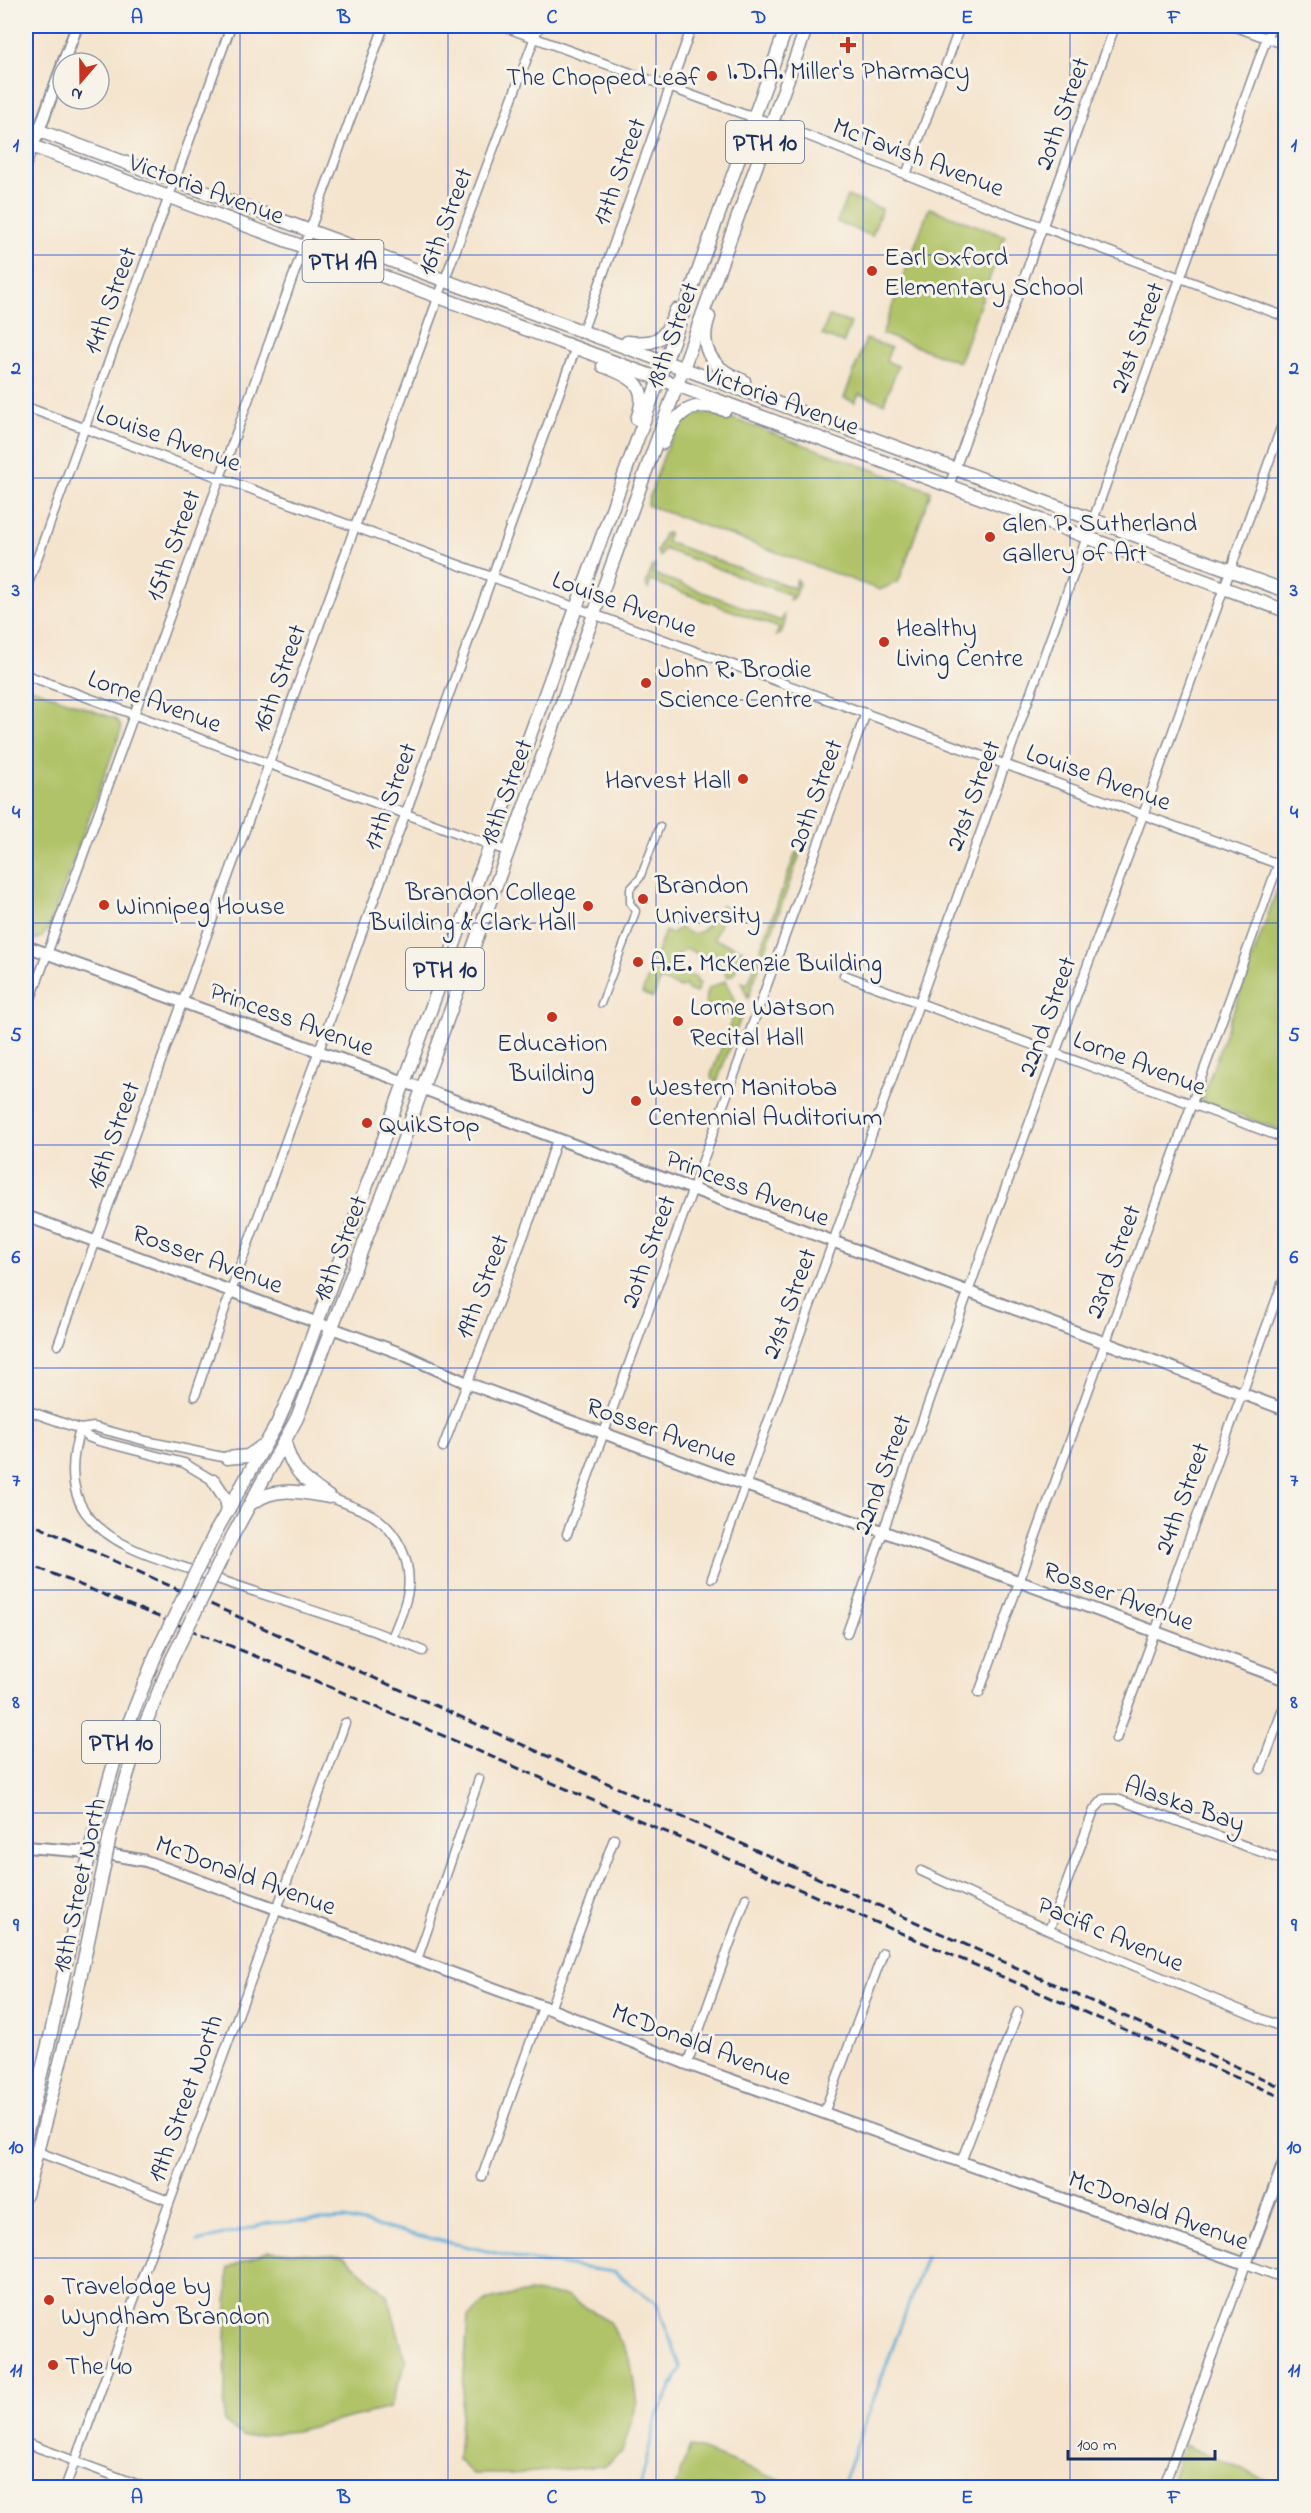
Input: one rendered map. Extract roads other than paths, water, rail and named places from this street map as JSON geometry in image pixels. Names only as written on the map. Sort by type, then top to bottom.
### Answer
[{"type":"main road","name":"18th Street","points":[[156,1654],[216,1531],[266,1444],[287,1402],[787,26]]},
{"type":"main road","name":"18th Street","points":[[172,1659],[232,1537],[285,1442],[306,1398],[807,26]]},
{"type":"main road","name":"Victoria Avenue","points":[[26,126],[603,337],[1286,591]]},
{"type":"main road","name":"Victoria Avenue","points":[[29,146],[551,337],[575,349],[660,378],[1286,611]]},
{"type":"main road","points":[[603,337],[641,343],[661,338],[672,322],[690,276],[706,252]]},
{"type":"main road","points":[[723,258],[722,279],[706,325],[705,346],[708,356],[728,374],[802,405],[829,421]]},
{"type":"main road","points":[[575,349],[626,375],[642,392],[642,404],[626,449],[619,492]]},
{"type":"main road","points":[[620,541],[638,510],[670,429],[681,414],[688,409],[705,405],[714,406],[757,421],[821,438]]},
{"type":"main road","points":[[285,1442],[292,1466],[308,1482],[329,1497]]},
{"type":"main road","points":[[227,1458],[248,1456],[266,1444]]},
{"type":"main road","points":[[214,1481],[226,1499],[228,1510]]},
{"type":"main road","points":[[250,1505],[267,1494],[283,1491],[329,1497]]},
{"type":"main road","name":"18th Street North","points":[[26,2135],[56,2013],[94,1832],[117,1753],[156,1654]]},
{"type":"main road","name":"18th Street North","points":[[26,2194],[72,2016],[110,1835],[135,1749],[172,1659]]},
{"type":"street","points":[[68,51],[77,26]]},
{"type":"street","name":"14th Street","points":[[26,589],[231,26]]},
{"type":"street","name":"15th Street","points":[[26,1012],[308,229],[384,26]]},
{"type":"street","name":"McTavish Avenue","points":[[502,26],[772,123],[1286,317]]},
{"type":"street","name":"16th Street","points":[[58,1345],[438,297],[540,26]]},
{"type":"street","name":"17th Street","points":[[583,330],[692,26]]},
{"type":"street","points":[[906,175],[960,26]]},
{"type":"street","name":"20th Street","points":[[949,486],[1115,26]]},
{"type":"street","points":[[1233,26],[1286,45]]},
{"type":"street","name":"21st Street","points":[[712,1578],[1271,26]]},
{"type":"street","points":[[26,166],[29,146],[39,131],[51,98]]},
{"type":"street","name":"17th Street","points":[[195,1396],[231,1291],[575,349]]},
{"type":"street","name":"Louise Avenue","points":[[26,407],[1278,864]]},
{"type":"street","name":"22nd Street","points":[[847,1633],[1286,414]]},
{"type":"street","name":"Lorne Avenue","points":[[26,675],[507,851]]},
{"type":"street","name":"20th Street","points":[[567,1534],[866,713]]},
{"type":"street","points":[[602,1004],[636,911],[630,903],[630,889],[640,878],[660,826]]},
{"type":"street","name":"23rd Street","points":[[979,1693],[1286,843]]},
{"type":"street","name":"Princess Avenue","points":[[26,946],[421,1088],[1286,1410]]},
{"type":"street","name":"Lorne Avenue","points":[[844,975],[1286,1139]]},
{"type":"street","name":"19th Street","points":[[443,1447],[557,1139]]},
{"type":"street","name":"Rosser Avenue","points":[[26,1216],[400,1353],[467,1383],[745,1485],[882,1531],[1286,1680]]},
{"type":"street","name":"24th Street","points":[[1116,1739],[1286,1273]]},
{"type":"street","points":[[26,1410],[80,1429],[88,1437],[99,1441],[184,1463],[214,1481]]},
{"type":"street","points":[[80,1429],[94,1427],[146,1442],[227,1458]]},
{"type":"street","points":[[80,1429],[73,1458],[75,1486],[84,1510],[105,1533],[142,1552],[246,1590],[392,1638],[423,1651]]},
{"type":"street","points":[[329,1497],[373,1516],[396,1537],[402,1548],[409,1575],[408,1588],[392,1638]]},
{"type":"street","points":[[1261,1769],[1286,1701]]},
{"type":"street","name":"19th Street North","points":[[64,2487],[345,1723]]},
{"type":"street","points":[[417,1960],[479,1779]]},
{"type":"street","name":"Alaska Bay","points":[[1049,1930],[1094,1810],[1104,1799],[1117,1799],[1286,1861]]},
{"type":"street","points":[[482,2177],[614,1839]]},
{"type":"street","name":"McDonald Avenue","points":[[26,1847],[102,1853],[146,1860],[547,2008],[687,2064],[1286,2279]]},
{"type":"street","name":"Pacific Avenue","points":[[921,1871],[1049,1930],[1286,2029]]},
{"type":"street","points":[[687,2064],[746,1898]]},
{"type":"street","points":[[825,2113],[883,1953]]},
{"type":"street","points":[[962,2162],[1018,2012]]},
{"type":"street","points":[[38,2152],[169,2201]]},
{"type":"street","points":[[1163,2487],[1286,2157]]},
{"type":"street","points":[[26,2443],[147,2487]]},
{"type":"waterway","points":[[197,2242],[269,2223],[345,2219],[527,2260],[614,2272],[657,2304],[681,2368],[656,2418],[640,2488]]},
{"type":"waterway","points":[[841,2488],[926,2257]]},
{"type":"railway","points":[[26,1521],[1286,2089]]},
{"type":"railway","points":[[26,1563],[302,1675],[1286,2099]]},
{"type":"place","name":"I.D.A. Miller's Pharmacy","points":[[848,45]]},
{"type":"place","name":"The Chopped Leaf","points":[[712,76]]},
{"type":"place","name":"Earl Oxford Elementary School","points":[[872,271]]},
{"type":"place","name":"Glen P. Sutherland Gallery of Art","points":[[990,537]]},
{"type":"place","name":"Healthy Living Centre","points":[[884,642]]},
{"type":"place","name":"John R. Brodie Science Centre","points":[[646,683]]},
{"type":"place","name":"Harvest Hall","points":[[743,779]]},
{"type":"place","name":"Brandon University","points":[[643,899]]},
{"type":"place","name":"Winnipeg House","points":[[104,905]]},
{"type":"place","name":"Brandon College Building & Clark Hall","points":[[588,906]]},
{"type":"place","name":"A.E. McKenzie Building","points":[[638,962]]},
{"type":"place","name":"Education Building","points":[[552,1017]]},
{"type":"place","name":"Lorne Watson Recital Hall","points":[[678,1021]]},
{"type":"place","name":"Western Manitoba Centennial Auditorium","points":[[636,1101]]},
{"type":"place","name":"QuikStop","points":[[367,1123]]},
{"type":"place","name":"Travelodge by Wyndham Brandon","points":[[49,2300]]},
{"type":"place","name":"The 40","points":[[53,2365]]}]
